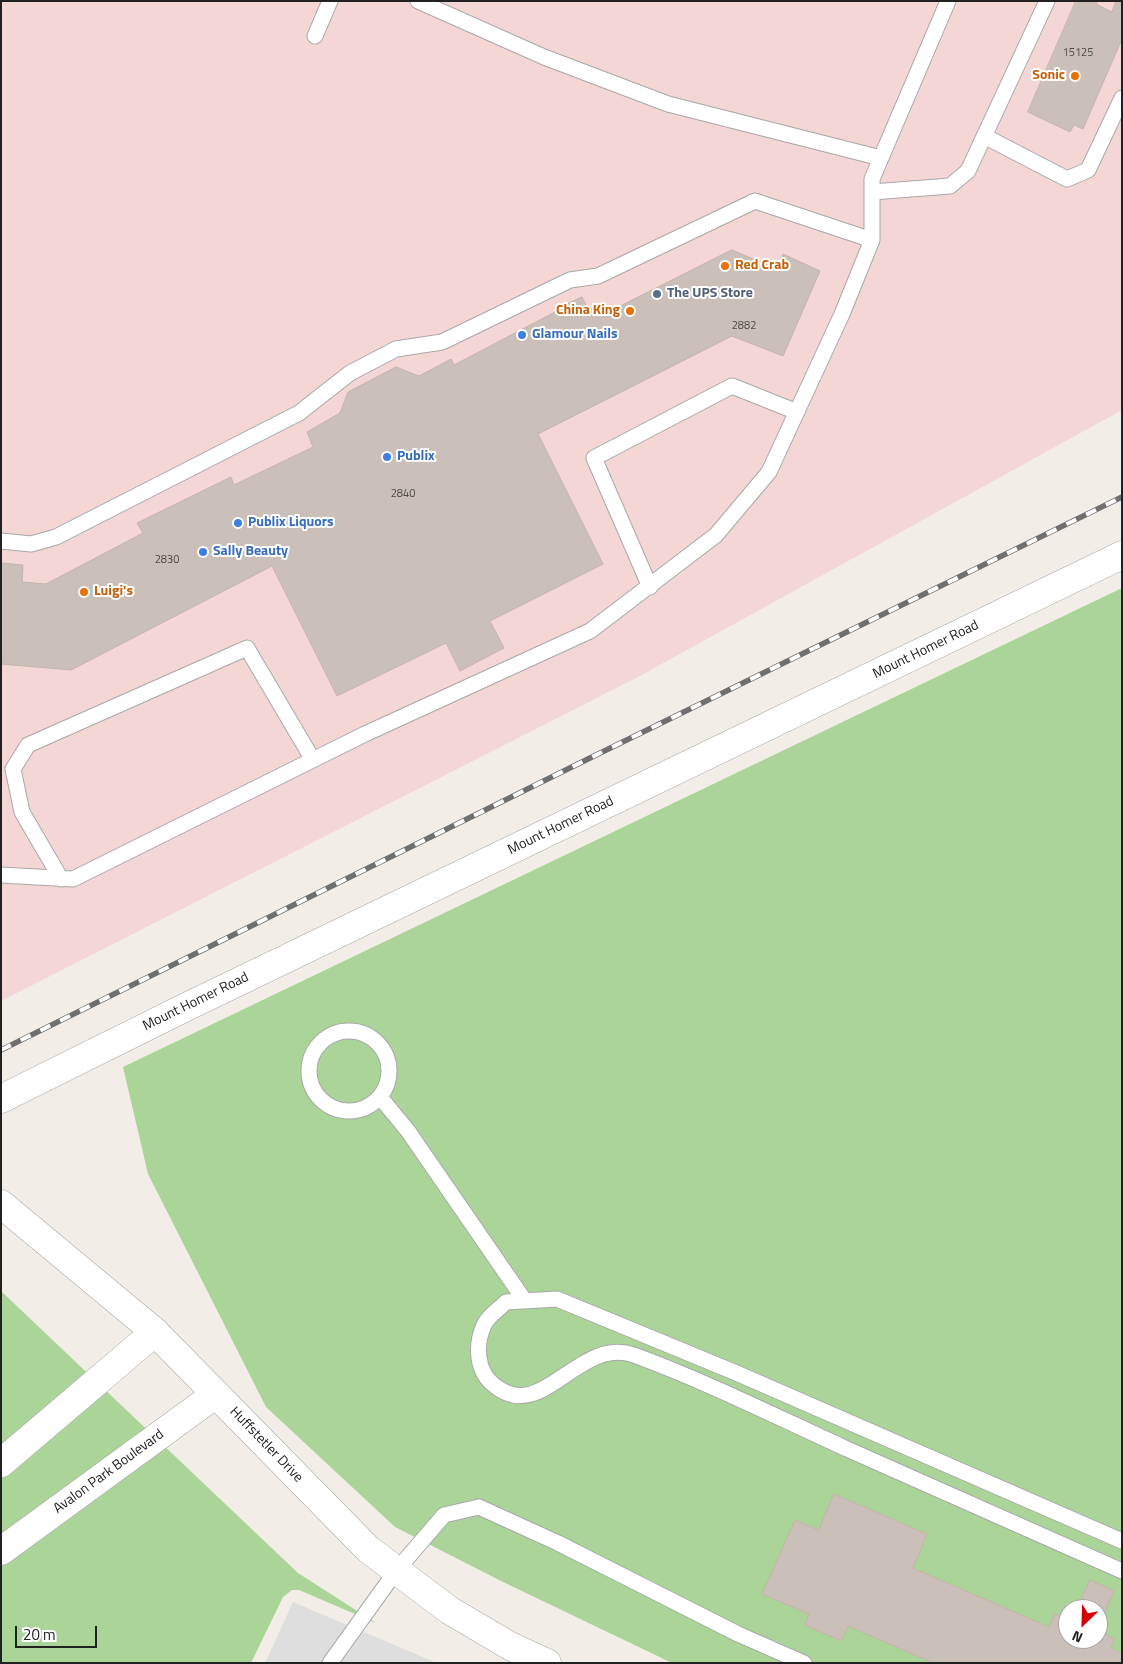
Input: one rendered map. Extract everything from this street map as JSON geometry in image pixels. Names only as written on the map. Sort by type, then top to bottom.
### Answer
[{"type":"street","name":"Mount Homer Road","points":[[1,1099],[182,1008],[1122,555]]},
{"type":"street","name":"Huffstetler Drive","points":[[1,1204],[155,1332],[368,1549],[449,1610],[510,1646],[547,1663]]},
{"type":"street","points":[[1,1463],[155,1332]]},
{"type":"street","name":"Avalon Park Boulevard","points":[[1,1551],[216,1394]]},
{"type":"lane","points":[[315,36],[330,1]]},
{"type":"lane","points":[[418,1],[544,57],[668,104],[881,158]]},
{"type":"lane","points":[[1,875],[73,879],[313,760],[590,631],[716,535],[770,472],[872,240],[872,179],[948,1]]},
{"type":"lane","points":[[872,192],[950,186],[968,171],[1047,1]]},
{"type":"lane","points":[[984,136],[1068,179],[1088,170],[1122,98]]},
{"type":"lane","points":[[1,541],[31,544],[56,537],[299,413],[350,373],[396,349],[442,342],[570,280],[598,276],[755,201],[872,240]]},
{"type":"lane","points":[[650,587],[594,458],[732,386],[797,412]]},
{"type":"lane","points":[[61,878],[22,812],[13,769],[28,745],[246,648],[313,760]]},
{"type":"lane","points":[[347,1030],[361,1032],[373,1038],[382,1048],[388,1060],[390,1073],[386,1087],[380,1097],[370,1105],[359,1110],[340,1109],[323,1101],[314,1090],[309,1078],[309,1064],[314,1051],[322,1041],[334,1033],[347,1030]]},
{"type":"lane","points":[[380,1097],[408,1131],[526,1301]]},
{"type":"lane","points":[[1122,1541],[743,1376],[558,1298],[506,1302],[484,1324],[479,1351],[480,1369],[494,1386],[513,1396],[534,1394],[575,1367],[604,1352],[625,1352],[676,1371],[937,1490],[1122,1571]]},
{"type":"lane","points":[[330,1663],[396,1571],[444,1514],[479,1507],[558,1543],[738,1634],[804,1663]]},
{"type":"shaded area","points":[[1,1],[1122,1],[1122,410],[638,677],[1,1001]]},
{"type":"shaded area","points":[[293,1602],[437,1663],[265,1663]]},
{"type":"green space","points":[[1122,588],[1122,1663],[672,1663],[501,1581],[395,1527],[266,1407],[148,1174],[123,1067]]},
{"type":"green space","points":[[1,1291],[298,1573],[376,1623],[299,1590],[292,1590],[283,1597],[251,1663],[1,1663]]},
{"type":"building","name":"Sonic","points":[[1076,1],[1097,1],[1096,4],[1112,12],[1116,1],[1122,1],[1122,39],[1083,129],[1074,125],[1070,132],[1028,112]]},
{"type":"building","points":[[732,250],[777,269],[783,254],[820,271],[783,356],[732,336],[538,434],[603,564],[490,621],[504,648],[460,671],[446,643],[337,696],[272,566],[71,670],[1,664],[1,563],[23,565],[22,582],[46,584],[143,533],[137,523],[231,477],[234,485],[313,447],[307,432],[340,413],[348,392],[396,367],[419,376],[451,359],[454,365],[557,311],[555,309],[582,297],[588,309],[614,309]]},
{"type":"building","points":[[834,1494],[927,1534],[913,1568],[1049,1627],[1055,1613],[1058,1614],[1058,1649],[1108,1649],[1108,1636],[1115,1639],[1111,1648],[1122,1653],[1122,1663],[933,1663],[848,1626],[841,1641],[805,1625],[809,1614],[762,1594],[795,1520],[818,1530]]},
{"type":"building","points":[[1090,1580],[1114,1591],[1108,1605],[1108,1599],[1081,1599]]},
{"type":"railway","points":[[1,1050],[1122,497]]},
{"type":"place","name":"Sonic","points":[[1075,76]]},
{"type":"place","name":"Red Crab","points":[[725,266]]},
{"type":"place","name":"The UPS Store","points":[[657,294]]},
{"type":"place","name":"China King","points":[[630,311]]},
{"type":"place","name":"Glamour Nails","points":[[522,335]]},
{"type":"place","name":"Publix","points":[[387,457]]},
{"type":"place","name":"Publix Liquors","points":[[238,523]]},
{"type":"place","name":"Sally Beauty","points":[[203,552]]},
{"type":"place","name":"Luigi's","points":[[84,592]]}]
